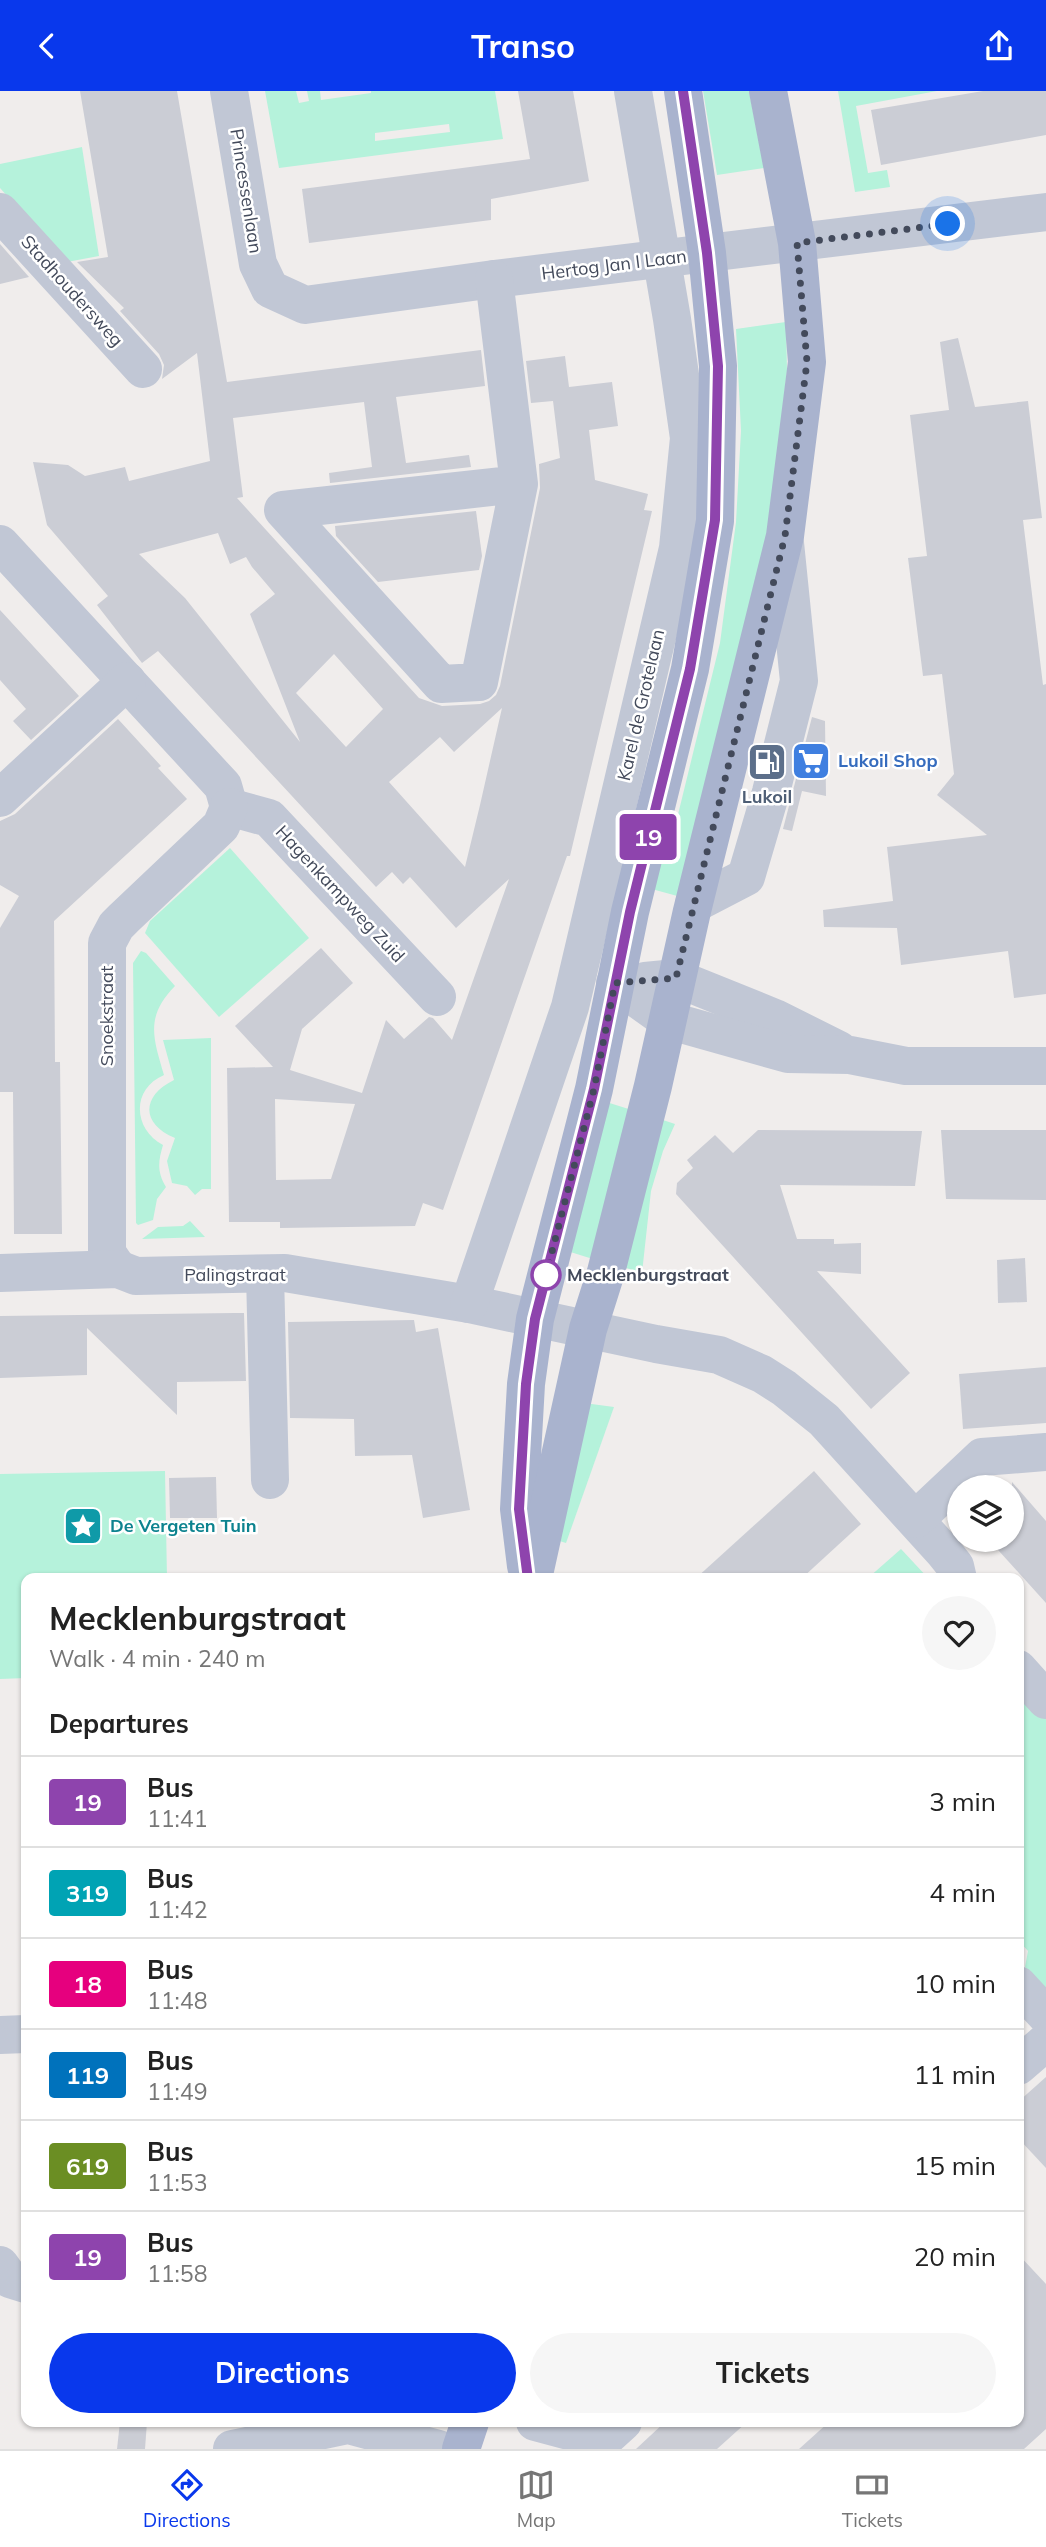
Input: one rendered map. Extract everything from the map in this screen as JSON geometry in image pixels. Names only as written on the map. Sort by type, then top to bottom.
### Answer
[{"type":"main road","points":[[527,1573],[519,1509],[526,1384],[535,1319],[594,1089],[632,903],[690,669],[715,520],[718,366],[707,253],[683,91]]},
{"type":"main road","points":[[534,1573],[588,1329],[609,1259],[653,1086],[676,978],[785,536],[807,362],[797,243],[768,91]]},
{"type":"main road","points":[[461,2449],[468,2427]]},
{"type":"street","name":"Princessenlaan","points":[[229,91],[258,264],[270,289]]},
{"type":"street","name":"Karel de Grotelaan","points":[[469,1304],[569,1007],[678,548],[689,438],[672,319],[633,91]]},
{"type":"street","name":"Stadhoudersweg","points":[[0,212],[143,369]]},
{"type":"street","name":"Hertog Jan I Laan","points":[[270,289],[305,305],[494,279],[1046,212]]},
{"type":"street","points":[[494,279],[519,484],[480,682],[440,684],[283,510],[519,484]]},
{"type":"street","points":[[0,544],[223,786],[229,807]]},
{"type":"street","points":[[0,798],[127,681]]},
{"type":"street","name":"Hagenkampweg Zuid","points":[[229,807],[269,818],[437,997]]},
{"type":"street","name":"Snoekstraat","points":[[118,1269],[107,1253],[107,943],[116,926],[221,826],[229,807]]},
{"type":"street","points":[[615,983],[676,978],[775,1018],[850,1055]]},
{"type":"street","points":[[615,983],[667,1020],[788,1053],[850,1055],[906,1066],[1046,1066]]},
{"type":"street","name":"Palingstraat","points":[[0,1273],[118,1269],[136,1276],[285,1273],[469,1304],[719,1355],[762,1374],[824,1420],[916,1519],[955,1566],[957,1573]]},
{"type":"street","points":[[265,1273],[270,1480]]},
{"type":"street","points":[[916,1519],[982,1457],[1046,1452]]},
{"type":"street","points":[[1024,1676],[1046,1700]]},
{"type":"street","points":[[1024,1991],[1046,2015]]},
{"type":"street","points":[[0,2035],[21,2034]]},
{"type":"street","points":[[1024,2061],[1046,2042]]},
{"type":"street","points":[[0,2265],[10,2279],[21,2282]]},
{"type":"street","points":[[232,2449],[338,2427]]},
{"type":"street","points":[[356,2427],[439,2449]]},
{"type":"street","points":[[553,2427],[603,2441],[618,2427]]},
{"type":"green space","points":[[265,91],[296,91],[299,103],[309,101],[307,91],[320,91],[321,100],[371,91],[495,91],[503,139],[279,168]],"holes":[[[449,124],[450,132],[375,141],[375,133]]]},
{"type":"green space","points":[[703,91],[749,91],[764,168],[717,175]]},
{"type":"green space","points":[[838,91],[937,91],[856,106],[868,173],[887,170],[890,187],[855,192]]},
{"type":"green space","points":[[82,147],[99,256],[67,262],[0,188],[0,164]]},
{"type":"green space","points":[[786,322],[787,371],[769,527],[681,897],[648,888],[652,860],[672,839],[720,643],[736,522],[741,431],[736,329]]},
{"type":"green space","points":[[230,848],[309,938],[219,1017],[145,933],[150,921]]},
{"type":"green space","points":[[141,951],[146,953],[175,986],[165,997],[155,1018],[155,1038],[164,1075],[153,1081],[146,1090],[140,1109],[141,1120],[146,1129],[163,1145],[159,1167],[166,1187],[157,1199],[153,1220],[138,1225],[133,963]]},
{"type":"green space","points":[[211,1038],[211,1189],[202,1189],[195,1195],[187,1186],[172,1183],[167,1161],[175,1138],[156,1125],[149,1110],[155,1094],[174,1080],[163,1040]]},
{"type":"green space","points":[[600,1100],[635,1111],[596,1260],[564,1250]]},
{"type":"green space","points":[[654,1117],[675,1124],[663,1151],[651,1191],[642,1273],[617,1265]]},
{"type":"green space","points":[[190,1221],[205,1237],[142,1239],[158,1227],[183,1226]]},
{"type":"green space","points":[[584,1403],[614,1407],[566,1543],[553,1539]]},
{"type":"green space","name":"De Vergeten Tuin","points":[[165,1471],[167,1573],[21,1573],[21,1678],[0,1679],[0,1474]]},
{"type":"green space","points":[[901,1549],[923,1573],[874,1573]]},
{"type":"green space","points":[[1024,1692],[1046,1717],[1046,1991],[1025,1967],[1028,1951],[1024,1947]]},
{"type":"building","points":[[80,91],[177,91],[227,382],[481,350],[485,386],[396,397],[406,463],[469,455],[471,467],[330,483],[329,473],[372,467],[364,402],[233,418],[243,497],[237,498],[419,698],[442,706],[480,704],[496,695],[500,686],[540,488],[539,464],[560,458],[553,401],[531,403],[526,361],[565,356],[569,387],[612,382],[618,426],[589,430],[595,480],[648,494],[644,510],[652,511],[570,856],[567,856],[443,1210],[423,1203],[415,1226],[280,1228],[280,1222],[229,1222],[227,1068],[273,1067],[235,1026],[321,948],[353,983],[302,1029],[290,1070],[362,1093],[386,1020],[404,1039],[429,1017],[433,1018],[452,1040],[509,879],[456,928],[410,877],[403,884],[392,872],[376,887],[158,651],[142,663],[97,605],[108,596],[47,525],[33,462],[68,465],[85,476],[125,467],[129,481],[210,461],[197,353],[162,379],[164,365],[159,354],[120,311],[124,308],[77,262],[108,257]],"holes":[[[218,533],[230,564],[246,557],[275,594],[250,614],[300,742],[185,598],[139,554]],[[334,654],[383,709],[346,747],[296,693]],[[502,708],[465,867],[389,782],[440,737],[454,752]],[[275,1099],[355,1104],[331,1179],[276,1180]]]},
{"type":"building","points":[[518,91],[573,91],[589,181],[491,199],[491,220],[309,243],[302,189],[530,159]]},
{"type":"building","points":[[983,91],[1046,91],[1046,135],[881,165],[871,110]]},
{"type":"building","points":[[0,244],[29,277],[0,284]]},
{"type":"building","points":[[958,338],[975,407],[1028,401],[1042,518],[1023,520],[1043,685],[1046,684],[1046,994],[1014,998],[1008,951],[901,965],[897,928],[824,927],[823,910],[893,901],[887,847],[987,835],[937,795],[954,774],[942,674],[923,676],[908,558],[927,556],[910,415],[949,410],[940,342]]},
{"type":"building","points":[[476,511],[482,556],[479,570],[378,582],[336,536],[335,526]]},
{"type":"building","points":[[0,610],[79,696],[31,740],[13,721],[26,709],[0,680]]},
{"type":"building","points":[[812,717],[825,721],[826,796],[802,791],[792,831],[783,829]]},
{"type":"building","points":[[118,719],[187,799],[54,921],[55,1062],[60,1062],[62,1234],[14,1234],[13,1092],[0,1092],[0,928],[19,896],[0,885],[0,821],[15,814]]},
{"type":"building","points":[[758,1130],[922,1131],[915,1186],[780,1185],[797,1239],[834,1239],[834,1244],[861,1243],[861,1274],[817,1271],[910,1373],[871,1409],[676,1194],[677,1183],[693,1168],[687,1160],[715,1135],[733,1153]]},
{"type":"building","points":[[941,1130],[1046,1130],[1046,1200],[946,1199]]},
{"type":"building","points":[[1025,1258],[1027,1302],[998,1303],[997,1260]]},
{"type":"building","points":[[244,1313],[246,1381],[177,1382],[177,1415],[87,1328],[87,1375],[0,1378],[0,1316]]},
{"type":"building","points":[[414,1320],[416,1332],[438,1328],[470,1510],[423,1518],[412,1455],[355,1456],[354,1419],[290,1418],[288,1322]]},
{"type":"building","points":[[1046,1367],[1046,1423],[963,1429],[959,1374]]},
{"type":"building","points":[[814,1471],[861,1524],[808,1573],[702,1573]]},
{"type":"building","points":[[216,1477],[217,1518],[170,1518],[169,1478]]},
{"type":"building","points":[[1024,1496],[1046,1521],[1046,1603],[1024,1579],[1024,1573],[1019,1573],[1000,1552],[1024,1552]]},
{"type":"building","points":[[1046,2077],[1046,2168],[1024,2144],[1024,2097]]},
{"type":"building","points":[[1024,2260],[1046,2284],[1046,2429],[1024,2449],[799,2449],[823,2427],[1024,2427]]},
{"type":"building","points":[[119,2427],[147,2427],[145,2449],[117,2449]]},
{"type":"building","points":[[660,2427],[741,2427],[717,2449],[636,2449]]},
{"type":"bus line","name":"19","points":[[527,1573],[519,1509],[526,1384],[535,1319],[594,1089],[630,912],[690,669],[715,520],[718,366],[707,253],[683,91]]},
{"type":"place","name":"Lukoil Shop","points":[[811,761]]},
{"type":"place","name":"Lukoil","points":[[767,762]]},
{"type":"place","name":"Mecklenburgstraat","points":[[546,1275]]},
{"type":"place","name":"De Vergeten Tuin","points":[[83,1526]]},
{"type":"route","points":[[546,1275],[594,1089],[615,983],[676,978],[785,536],[807,362],[797,243],[948,224]]}]
